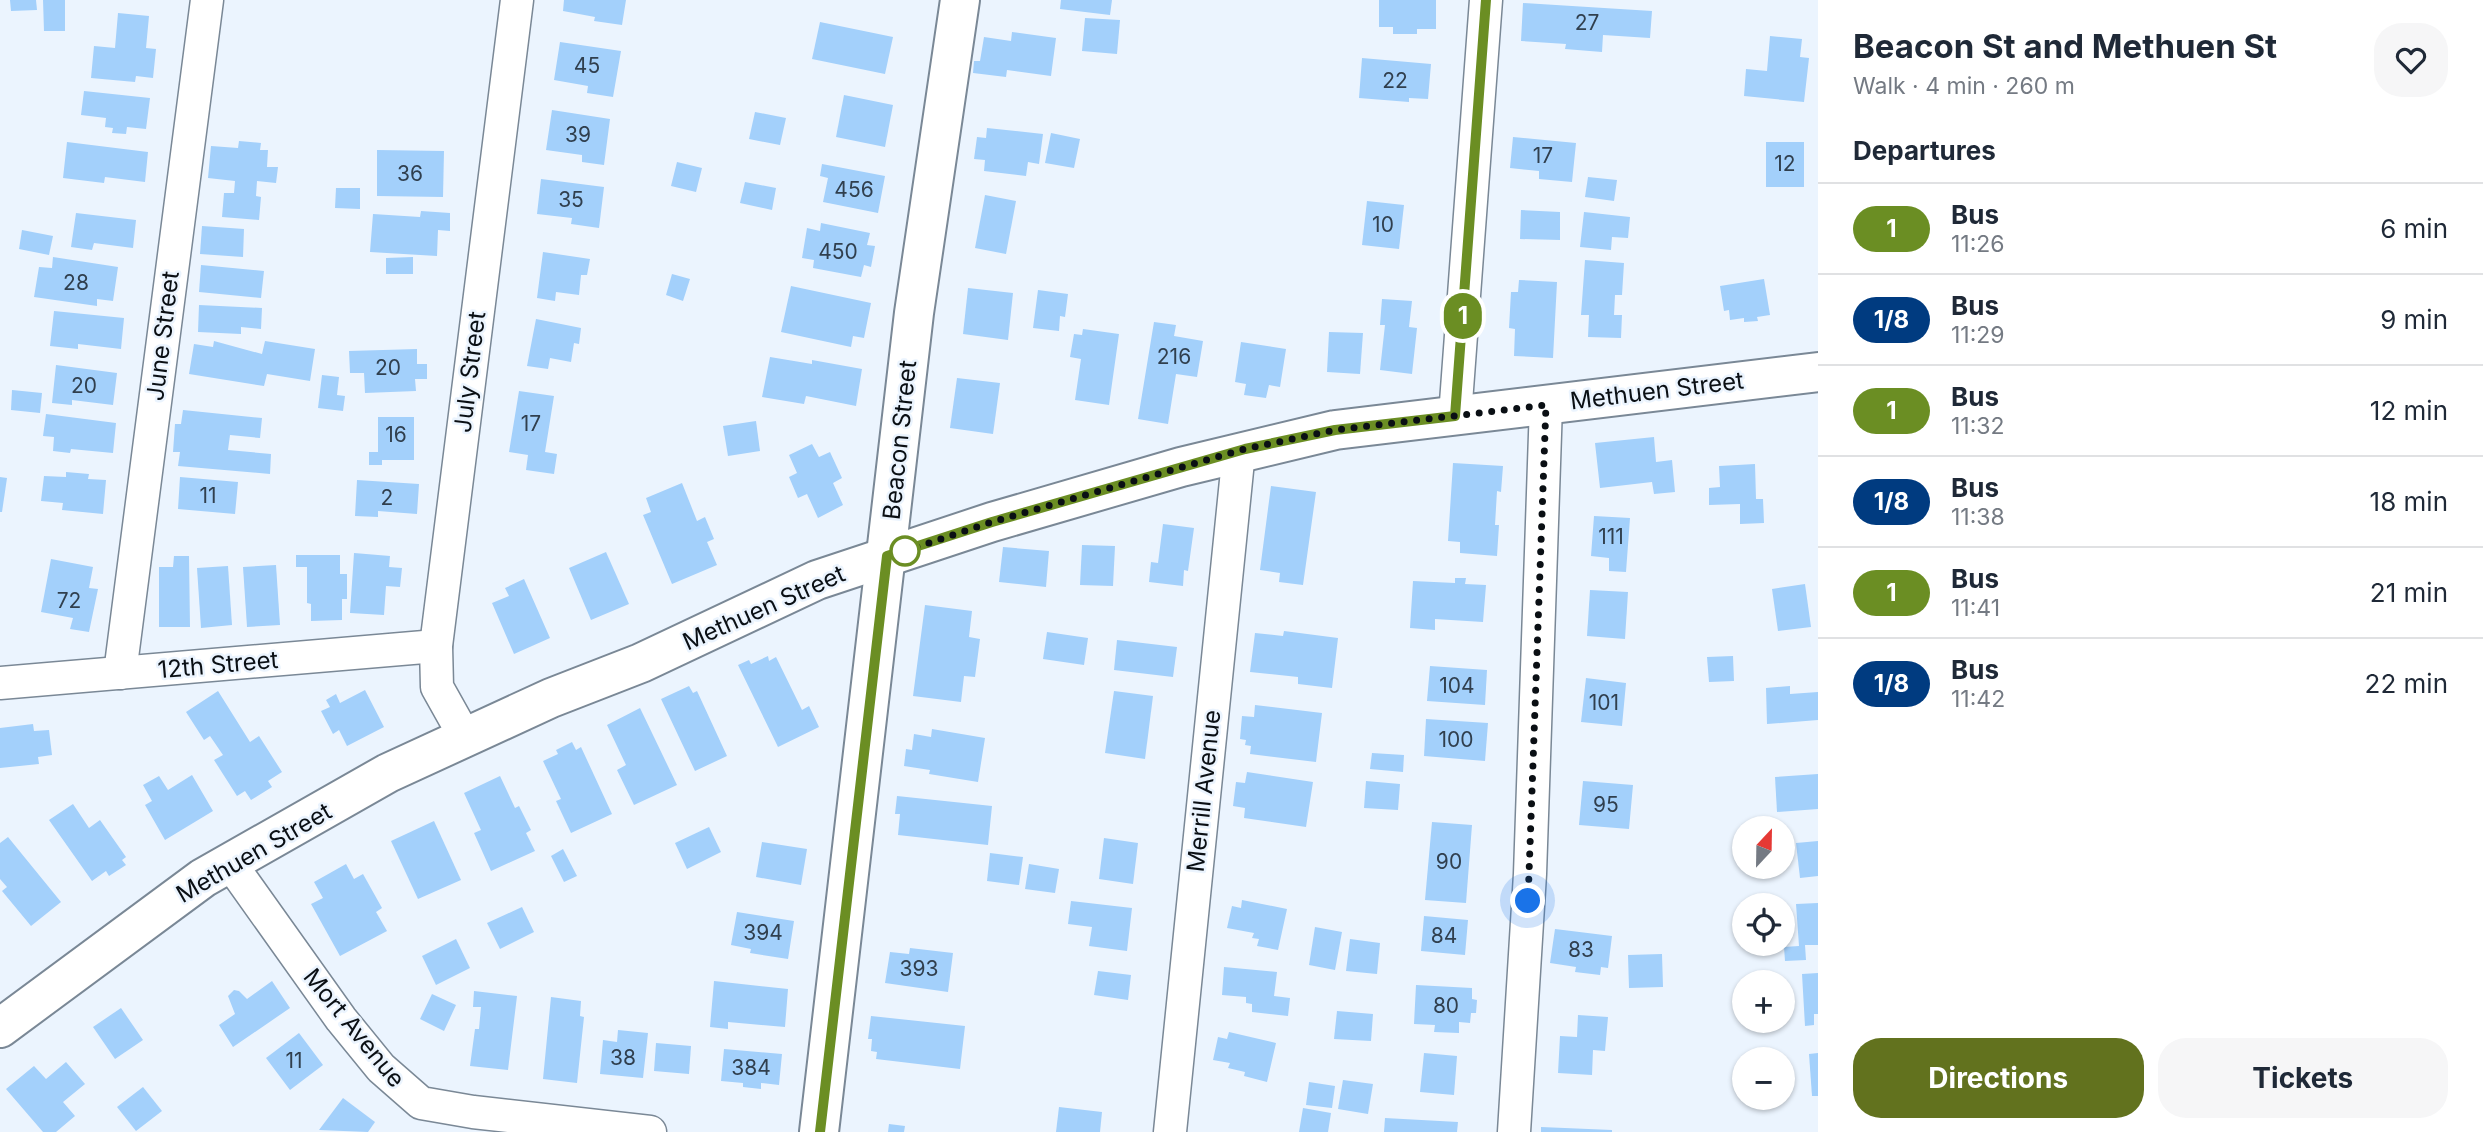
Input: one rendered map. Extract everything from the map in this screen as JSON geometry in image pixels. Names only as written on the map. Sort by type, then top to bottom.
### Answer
[{"type":"street","name":"June Street","points":[[120,673],[207,0]]},
{"type":"street","name":"July Street","points":[[465,737],[437,687],[436,646],[517,0]]},
{"type":"street","name":"Beacon Street","points":[[820,1132],[914,313],[960,0]]},
{"type":"street","points":[[1455,416],[1486,0]]},
{"type":"street","name":"Methuen Street","points":[[0,1028],[203,878],[388,773],[465,737],[641,663],[817,580],[992,522],[1239,451],[1335,430],[1818,372]]},
{"type":"street","points":[[1514,1132],[1530,860],[1546,405]]},
{"type":"street","name":"Merrill Avenue","points":[[1170,1132],[1239,451]]},
{"type":"street","name":"12th Street","points":[[0,683],[436,646]]},
{"type":"street","name":"Mort Avenue","points":[[230,863],[341,1019],[381,1068],[421,1103],[473,1112],[650,1132]]},
{"type":"building","points":[[10,0],[36,0],[37,10],[11,11]]},
{"type":"building","points":[[43,0],[65,0],[65,31],[44,31]]},
{"type":"building","points":[[564,0],[626,0],[622,25],[594,21],[595,17],[563,11]]},
{"type":"building","points":[[1061,0],[1112,0],[1110,15],[1060,9]]},
{"type":"building","points":[[1379,0],[1436,0],[1436,29],[1417,29],[1417,34],[1393,34],[1393,27],[1379,27]]},
{"type":"building","points":[[1523,3],[1652,11],[1650,38],[1603,35],[1602,52],[1565,49],[1566,44],[1521,41]]},
{"type":"building","points":[[118,13],[149,16],[146,48],[156,49],[153,78],[136,76],[135,82],[91,78],[94,46],[115,48]]},
{"type":"building","points":[[1085,18],[1120,20],[1117,54],[1082,51]]},
{"type":"building","points":[[820,22],[893,37],[885,74],[812,59]]},
{"type":"building","points":[[1012,32],[1056,38],[1051,76],[1007,70],[1006,77],[973,73],[974,61],[980,61],[984,37],[1011,41]]},
{"type":"building","points":[[1770,36],[1802,39],[1800,57],[1809,58],[1804,102],[1744,96],[1746,69],[1767,71]]},
{"type":"building","points":[[560,42],[621,51],[613,97],[587,93],[588,86],[554,80]]},
{"type":"building","points":[[1362,58],[1431,64],[1428,99],[1409,98],[1409,102],[1359,98]]},
{"type":"building","points":[[84,91],[150,98],[146,129],[127,127],[126,134],[112,133],[113,128],[105,127],[106,118],[81,115]]},
{"type":"building","points":[[844,95],[893,105],[885,147],[836,137]]},
{"type":"building","points":[[552,110],[610,119],[604,165],[582,162],[582,155],[546,150]]},
{"type":"building","points":[[755,112],[786,118],[780,145],[749,139]]},
{"type":"building","points":[[987,128],[1043,134],[1039,164],[1028,162],[1026,176],[984,171],[985,160],[974,159],[977,137],[986,138]]},
{"type":"building","points":[[1051,133],[1080,139],[1074,168],[1045,163]]},
{"type":"building","points":[[1513,137],[1576,143],[1572,182],[1539,179],[1539,171],[1510,168]]},
{"type":"building","points":[[239,141],[261,143],[260,150],[268,150],[267,167],[278,167],[276,183],[257,181],[256,196],[261,197],[259,220],[222,217],[224,193],[234,193],[235,181],[208,178],[211,146],[238,148]]},
{"type":"building","points":[[67,142],[148,152],[145,182],[105,177],[104,183],[63,178]]},
{"type":"building","points":[[1766,142],[1804,142],[1804,187],[1766,187]]},
{"type":"building","points":[[377,150],[444,151],[443,197],[377,196]]},
{"type":"building","points":[[677,162],[702,168],[696,192],[671,186]]},
{"type":"building","points":[[822,164],[885,176],[878,213],[823,202],[828,178],[820,176]]},
{"type":"building","points":[[1588,177],[1617,180],[1614,201],[1585,197]]},
{"type":"building","points":[[541,179],[604,187],[599,228],[571,224],[572,218],[537,214]]},
{"type":"building","points":[[745,182],[776,188],[772,210],[740,203]]},
{"type":"building","points":[[336,188],[360,188],[360,209],[335,208]]},
{"type":"building","points":[[985,195],[1016,201],[1006,254],[975,248]]},
{"type":"building","points":[[1367,201],[1404,205],[1399,249],[1362,245]]},
{"type":"building","points":[[1521,210],[1560,212],[1560,240],[1520,239]]},
{"type":"building","points":[[421,211],[450,213],[450,231],[438,230],[437,256],[370,252],[373,214],[420,217]]},
{"type":"building","points":[[1584,212],[1630,217],[1628,238],[1612,237],[1611,250],[1580,247]]},
{"type":"building","points":[[76,213],[136,220],[133,248],[94,243],[92,250],[71,247]]},
{"type":"building","points":[[821,223],[870,233],[867,245],[875,246],[871,267],[864,265],[861,277],[813,268],[814,260],[802,258],[807,228],[820,231]]},
{"type":"building","points":[[202,226],[244,229],[243,257],[200,254]]},
{"type":"building","points":[[22,230],[53,236],[49,255],[19,249]]},
{"type":"building","points":[[543,252],[590,259],[587,275],[581,275],[579,295],[556,292],[555,301],[537,298]]},
{"type":"building","points":[[53,257],[118,267],[113,301],[97,299],[97,306],[34,297],[39,267],[52,268]]},
{"type":"building","points":[[413,257],[413,274],[386,274],[386,258]]},
{"type":"building","points":[[1585,260],[1624,263],[1622,295],[1615,295],[1614,315],[1622,315],[1621,338],[1588,337],[1589,315],[1581,315]]},
{"type":"building","points":[[201,265],[264,271],[261,298],[199,292]]},
{"type":"building","points":[[672,274],[690,279],[683,301],[666,295]]},
{"type":"building","points":[[1764,279],[1770,315],[1757,317],[1758,321],[1744,322],[1744,318],[1730,320],[1729,310],[1724,311],[1720,286]]},
{"type":"building","points":[[1519,280],[1557,282],[1553,358],[1514,356],[1515,329],[1509,328],[1511,292],[1518,292]]},
{"type":"building","points":[[791,286],[871,303],[864,338],[853,336],[851,347],[781,332]]},
{"type":"building","points":[[968,288],[1013,293],[1008,340],[963,334]]},
{"type":"building","points":[[1038,290],[1068,294],[1065,317],[1060,316],[1059,331],[1033,328]]},
{"type":"building","points":[[1382,299],[1412,301],[1409,327],[1417,328],[1412,374],[1380,370],[1385,325],[1380,325]]},
{"type":"building","points":[[199,305],[262,308],[261,329],[241,327],[241,334],[198,332]]},
{"type":"building","points":[[54,311],[124,318],[121,349],[78,344],[78,349],[50,346]]},
{"type":"building","points":[[536,319],[581,328],[579,344],[574,343],[571,362],[550,358],[548,369],[527,366]]},
{"type":"building","points":[[1154,322],[1176,325],[1174,336],[1203,341],[1197,377],[1176,374],[1168,424],[1138,419]]},
{"type":"building","points":[[1083,329],[1119,334],[1109,405],[1075,400],[1081,359],[1070,357],[1074,334],[1082,335]]},
{"type":"building","points":[[1329,332],[1363,333],[1360,374],[1327,372]]},
{"type":"building","points":[[214,341],[262,354],[265,341],[315,349],[310,381],[267,374],[264,386],[189,374],[194,344],[213,347]]},
{"type":"building","points":[[1241,342],[1286,349],[1280,387],[1269,385],[1266,398],[1244,395],[1246,384],[1235,382]]},
{"type":"building","points":[[417,349],[417,364],[427,364],[427,379],[415,379],[416,391],[365,393],[364,373],[350,373],[349,351]]},
{"type":"building","points":[[770,357],[812,364],[812,360],[862,369],[856,406],[806,396],[804,404],[762,397]]},
{"type":"building","points":[[56,365],[117,373],[113,405],[72,400],[72,405],[52,403]]},
{"type":"building","points":[[322,375],[339,377],[337,395],[345,396],[343,411],[318,408]]},
{"type":"building","points":[[957,378],[1000,383],[993,434],[950,428]]},
{"type":"building","points":[[12,390],[42,393],[40,413],[11,410]]},
{"type":"building","points":[[519,391],[554,396],[545,452],[557,454],[554,474],[526,470],[528,455],[509,452]]},
{"type":"building","points":[[183,410],[262,418],[260,438],[230,435],[228,450],[271,454],[270,474],[178,466],[180,452],[173,452],[175,424],[181,424]]},
{"type":"building","points":[[46,414],[116,423],[113,453],[71,449],[70,453],[53,451],[54,437],[43,436]]},
{"type":"building","points":[[378,417],[414,417],[414,460],[382,460],[382,465],[369,465],[369,452],[378,452]]},
{"type":"building","points":[[756,421],[760,451],[728,456],[723,426]]},
{"type":"building","points":[[1654,437],[1656,462],[1672,460],[1675,492],[1654,494],[1652,482],[1600,488],[1595,443]]},
{"type":"building","points":[[812,444],[819,457],[830,452],[842,478],[833,483],[843,505],[818,518],[807,494],[798,498],[789,477],[797,473],[789,455]]},
{"type":"building","points":[[1453,463],[1503,466],[1501,492],[1497,491],[1497,556],[1460,553],[1460,542],[1448,541]]},
{"type":"building","points":[[1755,464],[1756,499],[1763,499],[1764,523],[1740,524],[1740,504],[1709,505],[1709,488],[1720,487],[1719,466]]},
{"type":"building","points":[[66,472],[89,474],[88,479],[106,480],[103,514],[62,510],[63,503],[41,501],[44,476],[66,477]]},
{"type":"building","points":[[0,477],[7,478],[2,512],[0,512]]},
{"type":"building","points":[[180,477],[238,482],[235,514],[178,509]]},
{"type":"building","points":[[357,480],[419,484],[417,514],[378,511],[378,517],[355,516]]},
{"type":"building","points":[[682,483],[697,521],[705,517],[714,539],[707,542],[717,565],[672,584],[643,515],[651,512],[646,498]]},
{"type":"building","points":[[1271,486],[1316,492],[1303,585],[1279,582],[1280,573],[1260,570]]},
{"type":"building","points":[[1594,516],[1630,518],[1626,572],[1609,571],[1609,558],[1591,556]]},
{"type":"building","points":[[1163,524],[1194,528],[1188,571],[1184,570],[1183,586],[1149,582],[1151,562],[1158,563]]},
{"type":"building","points":[[1082,545],[1115,546],[1113,586],[1080,585]]},
{"type":"building","points":[[1003,547],[1049,551],[1046,587],[999,582]]},
{"type":"building","points":[[606,552],[629,604],[591,620],[569,568]]},
{"type":"building","points":[[354,553],[390,556],[389,567],[402,568],[400,587],[386,586],[384,615],[350,613]]},
{"type":"building","points":[[296,555],[340,555],[340,574],[347,574],[347,599],[342,599],[342,620],[311,621],[311,604],[307,603],[307,567],[296,567]]},
{"type":"building","points":[[174,556],[189,556],[190,627],[159,627],[159,567],[173,567]]},
{"type":"building","points":[[51,559],[93,567],[89,588],[98,589],[89,632],[70,629],[73,618],[41,612]]},
{"type":"building","points":[[276,565],[280,625],[247,627],[243,567]]},
{"type":"building","points":[[228,566],[232,625],[201,628],[197,568]]},
{"type":"building","points":[[1455,578],[1466,578],[1465,584],[1486,585],[1483,622],[1435,619],[1435,630],[1410,628],[1413,581],[1455,583]]},
{"type":"building","points":[[524,579],[550,638],[514,654],[492,603],[509,596],[505,588]]},
{"type":"building","points":[[1805,584],[1811,627],[1778,631],[1772,589]]},
{"type":"building","points":[[1590,590],[1628,592],[1625,639],[1587,636]]},
{"type":"building","points":[[925,605],[972,611],[969,637],[980,639],[975,677],[964,676],[961,702],[913,696]]},
{"type":"building","points":[[1284,631],[1338,638],[1332,688],[1298,684],[1298,677],[1250,672],[1255,633],[1283,636]]},
{"type":"building","points":[[1047,632],[1088,638],[1084,665],[1043,659]]},
{"type":"building","points":[[1117,640],[1177,647],[1173,677],[1114,670]]},
{"type":"building","points":[[768,656],[769,661],[776,657],[802,710],[809,706],[819,727],[778,747],[738,665],[749,660],[751,664]]},
{"type":"building","points":[[1733,656],[1734,681],[1709,682],[1707,657]]},
{"type":"building","points":[[1430,666],[1487,670],[1485,705],[1427,701]]},
{"type":"building","points":[[1586,678],[1626,683],[1622,726],[1581,722]]},
{"type":"building","points":[[689,686],[693,693],[697,691],[727,756],[695,771],[661,699]]},
{"type":"building","points":[[1790,686],[1790,694],[1818,692],[1818,720],[1767,724],[1766,688]]},
{"type":"building","points":[[365,690],[384,727],[347,746],[339,730],[333,734],[321,711],[330,707],[326,700],[336,694],[340,703]]},
{"type":"building","points":[[218,691],[250,742],[259,736],[282,772],[268,781],[272,787],[251,800],[245,791],[237,796],[214,760],[223,755],[210,736],[204,740],[186,712]]},
{"type":"building","points":[[1114,691],[1153,696],[1145,759],[1105,753]]},
{"type":"building","points":[[1255,705],[1322,713],[1316,762],[1250,754],[1251,746],[1245,745],[1246,740],[1240,739],[1242,716],[1254,717]]},
{"type":"building","points":[[640,708],[677,785],[634,805],[617,770],[626,765],[607,725]]},
{"type":"building","points":[[1426,719],[1488,723],[1485,761],[1424,756]]},
{"type":"building","points":[[33,724],[34,731],[49,730],[52,755],[38,757],[39,764],[0,768],[0,728]]},
{"type":"building","points":[[932,729],[985,738],[978,782],[929,774],[930,770],[904,766],[906,749],[912,750],[914,734],[931,737]]},
{"type":"building","points":[[572,742],[576,750],[581,747],[612,814],[571,833],[556,801],[561,799],[543,761],[558,754],[556,750]]},
{"type":"building","points":[[1372,753],[1404,755],[1403,772],[1370,769]]},
{"type":"building","points":[[1247,772],[1313,782],[1306,827],[1244,818],[1245,808],[1233,806],[1236,782],[1245,783]]},
{"type":"building","points":[[1818,774],[1818,809],[1777,812],[1775,777]]},
{"type":"building","points":[[192,775],[213,811],[165,840],[145,805],[152,801],[143,785],[159,776],[168,790]]},
{"type":"building","points":[[500,776],[515,808],[519,806],[531,830],[526,833],[535,851],[491,871],[474,833],[481,830],[464,793]]},
{"type":"building","points":[[1366,781],[1400,784],[1398,810],[1364,808]]},
{"type":"building","points":[[1583,781],[1633,785],[1629,829],[1579,825]]},
{"type":"building","points":[[897,796],[992,806],[988,845],[898,835],[900,814],[895,814]]},
{"type":"building","points":[[73,804],[89,828],[100,820],[126,857],[122,860],[126,865],[109,876],[106,871],[92,881],[49,820]]},
{"type":"building","points":[[434,821],[461,880],[418,899],[391,841]]},
{"type":"building","points":[[1432,822],[1472,825],[1466,903],[1425,900]]},
{"type":"building","points":[[709,827],[721,852],[687,869],[675,843]]},
{"type":"building","points":[[8,837],[61,902],[31,926],[2,891],[7,887],[0,879],[0,843]]},
{"type":"building","points":[[1104,838],[1138,843],[1133,884],[1099,879]]},
{"type":"building","points":[[1818,841],[1818,876],[1800,878],[1796,843]]},
{"type":"building","points":[[762,842],[807,849],[801,885],[756,877]]},
{"type":"building","points":[[563,849],[577,876],[564,882],[551,856]]},
{"type":"building","points":[[990,853],[1023,857],[1019,885],[987,881]]},
{"type":"building","points":[[346,864],[354,879],[363,874],[382,908],[376,912],[387,931],[340,956],[311,904],[323,898],[314,882]]},
{"type":"building","points":[[1029,864],[1059,869],[1055,893],[1025,889]]},
{"type":"building","points":[[1242,900],[1287,909],[1278,950],[1257,946],[1259,939],[1252,938],[1254,933],[1227,928],[1232,906],[1241,908]]},
{"type":"building","points":[[1071,901],[1132,908],[1127,951],[1089,946],[1092,927],[1068,924]]},
{"type":"building","points":[[1818,903],[1818,945],[1805,945],[1806,960],[1785,961],[1785,956],[1795,956],[1795,946],[1799,946],[1796,904]]},
{"type":"building","points":[[522,907],[534,932],[500,949],[487,923]]},
{"type":"building","points":[[737,912],[794,921],[788,959],[750,953],[751,949],[731,945]]},
{"type":"building","points":[[1424,916],[1468,920],[1465,955],[1421,951]]},
{"type":"building","points":[[1315,927],[1342,932],[1335,970],[1309,965]]},
{"type":"building","points":[[1555,929],[1612,936],[1608,968],[1601,967],[1600,975],[1575,972],[1576,967],[1550,963]]},
{"type":"building","points":[[456,939],[470,968],[436,985],[422,956]]},
{"type":"building","points":[[1350,939],[1380,943],[1377,974],[1346,971]]},
{"type":"building","points":[[910,948],[953,953],[948,992],[885,983],[890,952],[909,954]]},
{"type":"building","points":[[1662,954],[1663,987],[1629,988],[1628,955]]},
{"type":"building","points":[[1224,967],[1277,972],[1274,996],[1290,998],[1288,1016],[1252,1012],[1252,1004],[1246,1003],[1246,997],[1222,995]]},
{"type":"building","points":[[1098,971],[1131,975],[1128,1000],[1094,995]]},
{"type":"building","points":[[1818,973],[1818,1014],[1814,1014],[1814,1025],[1805,1026],[1802,974]]},
{"type":"building","points":[[272,981],[290,1008],[233,1047],[219,1025],[235,1014],[228,996],[234,990],[247,999]]},
{"type":"building","points":[[714,981],[788,989],[785,1027],[728,1022],[728,1029],[710,1027]]},
{"type":"building","points":[[1416,985],[1472,988],[1472,999],[1477,1000],[1476,1013],[1471,1013],[1470,1023],[1459,1022],[1459,1033],[1434,1032],[1435,1025],[1414,1024]]},
{"type":"building","points":[[474,991],[517,996],[508,1070],[470,1066],[481,1007],[473,1007]]},
{"type":"building","points":[[432,994],[456,1005],[444,1031],[420,1019]]},
{"type":"building","points":[[551,997],[581,1001],[580,1016],[584,1017],[577,1083],[543,1079]]},
{"type":"building","points":[[121,1008],[143,1040],[115,1059],[93,1027]]},
{"type":"building","points":[[1337,1011],[1373,1014],[1371,1041],[1334,1039]]},
{"type":"building","points":[[1578,1015],[1608,1017],[1605,1051],[1593,1050],[1592,1075],[1558,1073],[1560,1036],[1577,1037]]},
{"type":"building","points":[[871,1016],[965,1026],[960,1069],[876,1059],[877,1052],[871,1051],[872,1039],[868,1039]]},
{"type":"building","points":[[618,1030],[648,1033],[643,1078],[600,1074],[603,1040],[617,1042]]},
{"type":"building","points":[[1229,1032],[1276,1043],[1267,1082],[1244,1076],[1245,1072],[1228,1068],[1230,1063],[1213,1060],[1218,1037],[1227,1039]]},
{"type":"building","points":[[299,1033],[323,1065],[290,1090],[266,1058]]},
{"type":"building","points":[[656,1043],[691,1046],[689,1074],[654,1071]]},
{"type":"building","points":[[724,1049],[782,1054],[779,1085],[761,1083],[761,1089],[743,1087],[743,1083],[721,1081]]},
{"type":"building","points":[[1424,1053],[1457,1056],[1454,1095],[1420,1092]]},
{"type":"building","points":[[1818,1053],[1818,1096],[1812,1096],[1809,1054]]},
{"type":"building","points":[[66,1062],[85,1084],[63,1102],[75,1116],[56,1132],[43,1132],[6,1089],[34,1066],[46,1079]]},
{"type":"building","points":[[1343,1080],[1373,1084],[1368,1114],[1338,1109]]},
{"type":"building","points":[[1309,1082],[1335,1086],[1332,1108],[1306,1105]]},
{"type":"building","points":[[143,1087],[162,1111],[136,1131],[117,1107]]},
{"type":"building","points":[[343,1098],[375,1122],[368,1132],[319,1130]]},
{"type":"building","points":[[1059,1107],[1102,1112],[1100,1132],[1056,1132]]},
{"type":"building","points":[[1303,1108],[1331,1113],[1328,1132],[1299,1132]]},
{"type":"building","points":[[1385,1118],[1458,1122],[1457,1132],[1384,1132]]},
{"type":"building","points":[[889,1124],[905,1126],[904,1132],[888,1132]]},
{"type":"building","points":[[1541,1127],[1612,1130],[1612,1132],[1541,1132]]},
{"type":"bus line","name":"1","points":[[820,1132],[834,990],[887,556],[992,522],[1245,449],[1335,430],[1455,416],[1486,0]]},
{"type":"route","points":[[905,551],[992,522],[1245,449],[1335,430],[1546,405],[1528,901]]}]
